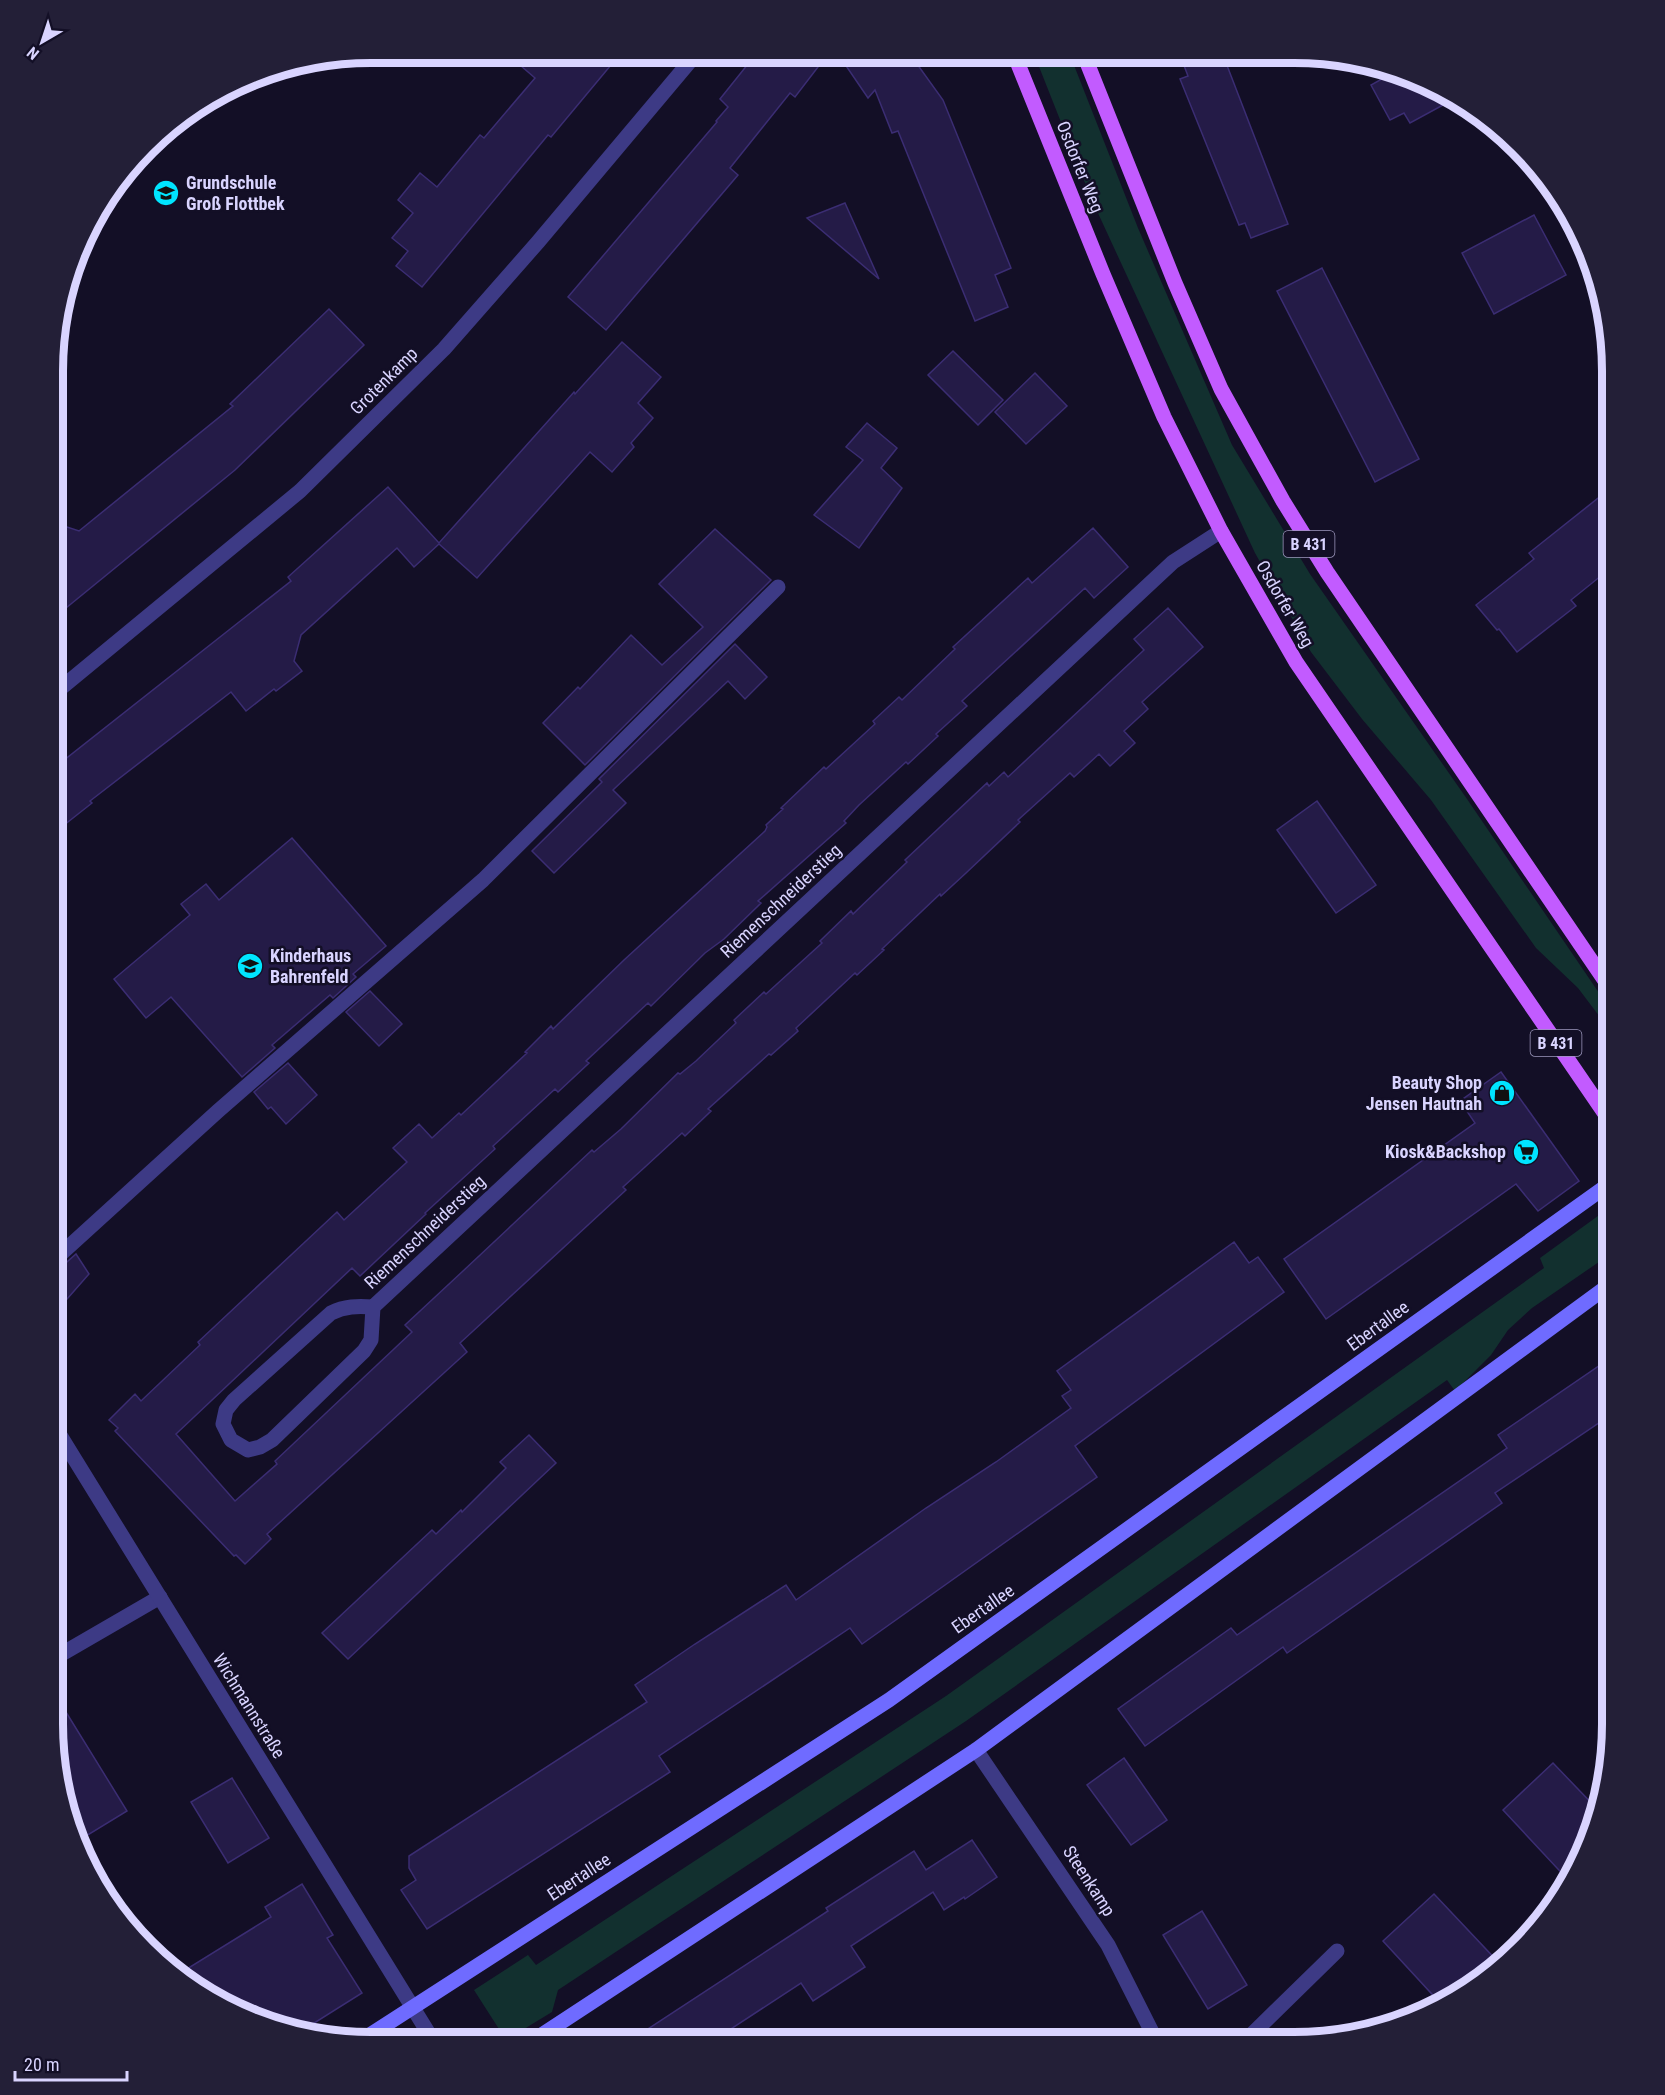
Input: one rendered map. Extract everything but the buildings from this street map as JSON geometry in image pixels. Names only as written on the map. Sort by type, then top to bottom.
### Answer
[{"type":"main road","name":"Osdorfer Weg","points":[[1018,63],[1164,417],[1221,531],[1296,662],[1602,1109]]},
{"type":"main road","name":"B 431","points":[[1087,63],[1175,284],[1221,389],[1283,501],[1327,572],[1602,976]]},
{"type":"main road","name":"Ebertallee","points":[[375,2032],[889,1700],[1602,1189]]},
{"type":"main road","points":[[546,2032],[976,1750],[1602,1290]]},
{"type":"street","name":"Grotenkamp","points":[[63,686],[300,491],[444,349],[545,234],[689,63]]},
{"type":"street","name":"Riemenschneiderstieg","points":[[373,1307],[353,1306],[331,1313],[234,1400],[226,1410],[223,1424],[231,1440],[248,1450],[261,1447],[272,1440],[364,1351],[371,1340],[373,1307],[1173,562],[1221,531]]},
{"type":"street","points":[[63,1252],[226,1103],[483,880],[778,587]]},
{"type":"street","name":"Wichmannstraße","points":[[63,1440],[428,2032]]},
{"type":"street","points":[[63,1653],[160,1597]]},
{"type":"street","name":"Steenkamp","points":[[976,1750],[1108,1945],[1152,2032]]},
{"type":"street","points":[[1254,2032],[1337,1951]]},
{"type":"green space","points":[[1038,63],[1073,63],[1138,228],[1232,445],[1310,574],[1602,997],[1602,1020],[1578,988],[1536,948],[1431,800],[1362,719],[1311,652],[1255,553],[1091,198]]},
{"type":"green space","points":[[1602,1213],[1602,1260],[1532,1308],[1508,1330],[1491,1355],[1455,1391],[1447,1380],[966,1721],[558,1990],[552,2012],[519,2032],[501,2032],[474,1990],[528,1955],[536,1965],[946,1696],[1544,1268],[1540,1258]]},
{"type":"place","name":"Grundschule Groß Flottbek","points":[[166,193]]},
{"type":"place","name":"Kinderhaus Bahrenfeld","points":[[250,966]]},
{"type":"place","name":"Beauty Shop Jensen Hautnah","points":[[1502,1093]]},
{"type":"place","name":"Kiosk&Backshop","points":[[1526,1152]]}]
